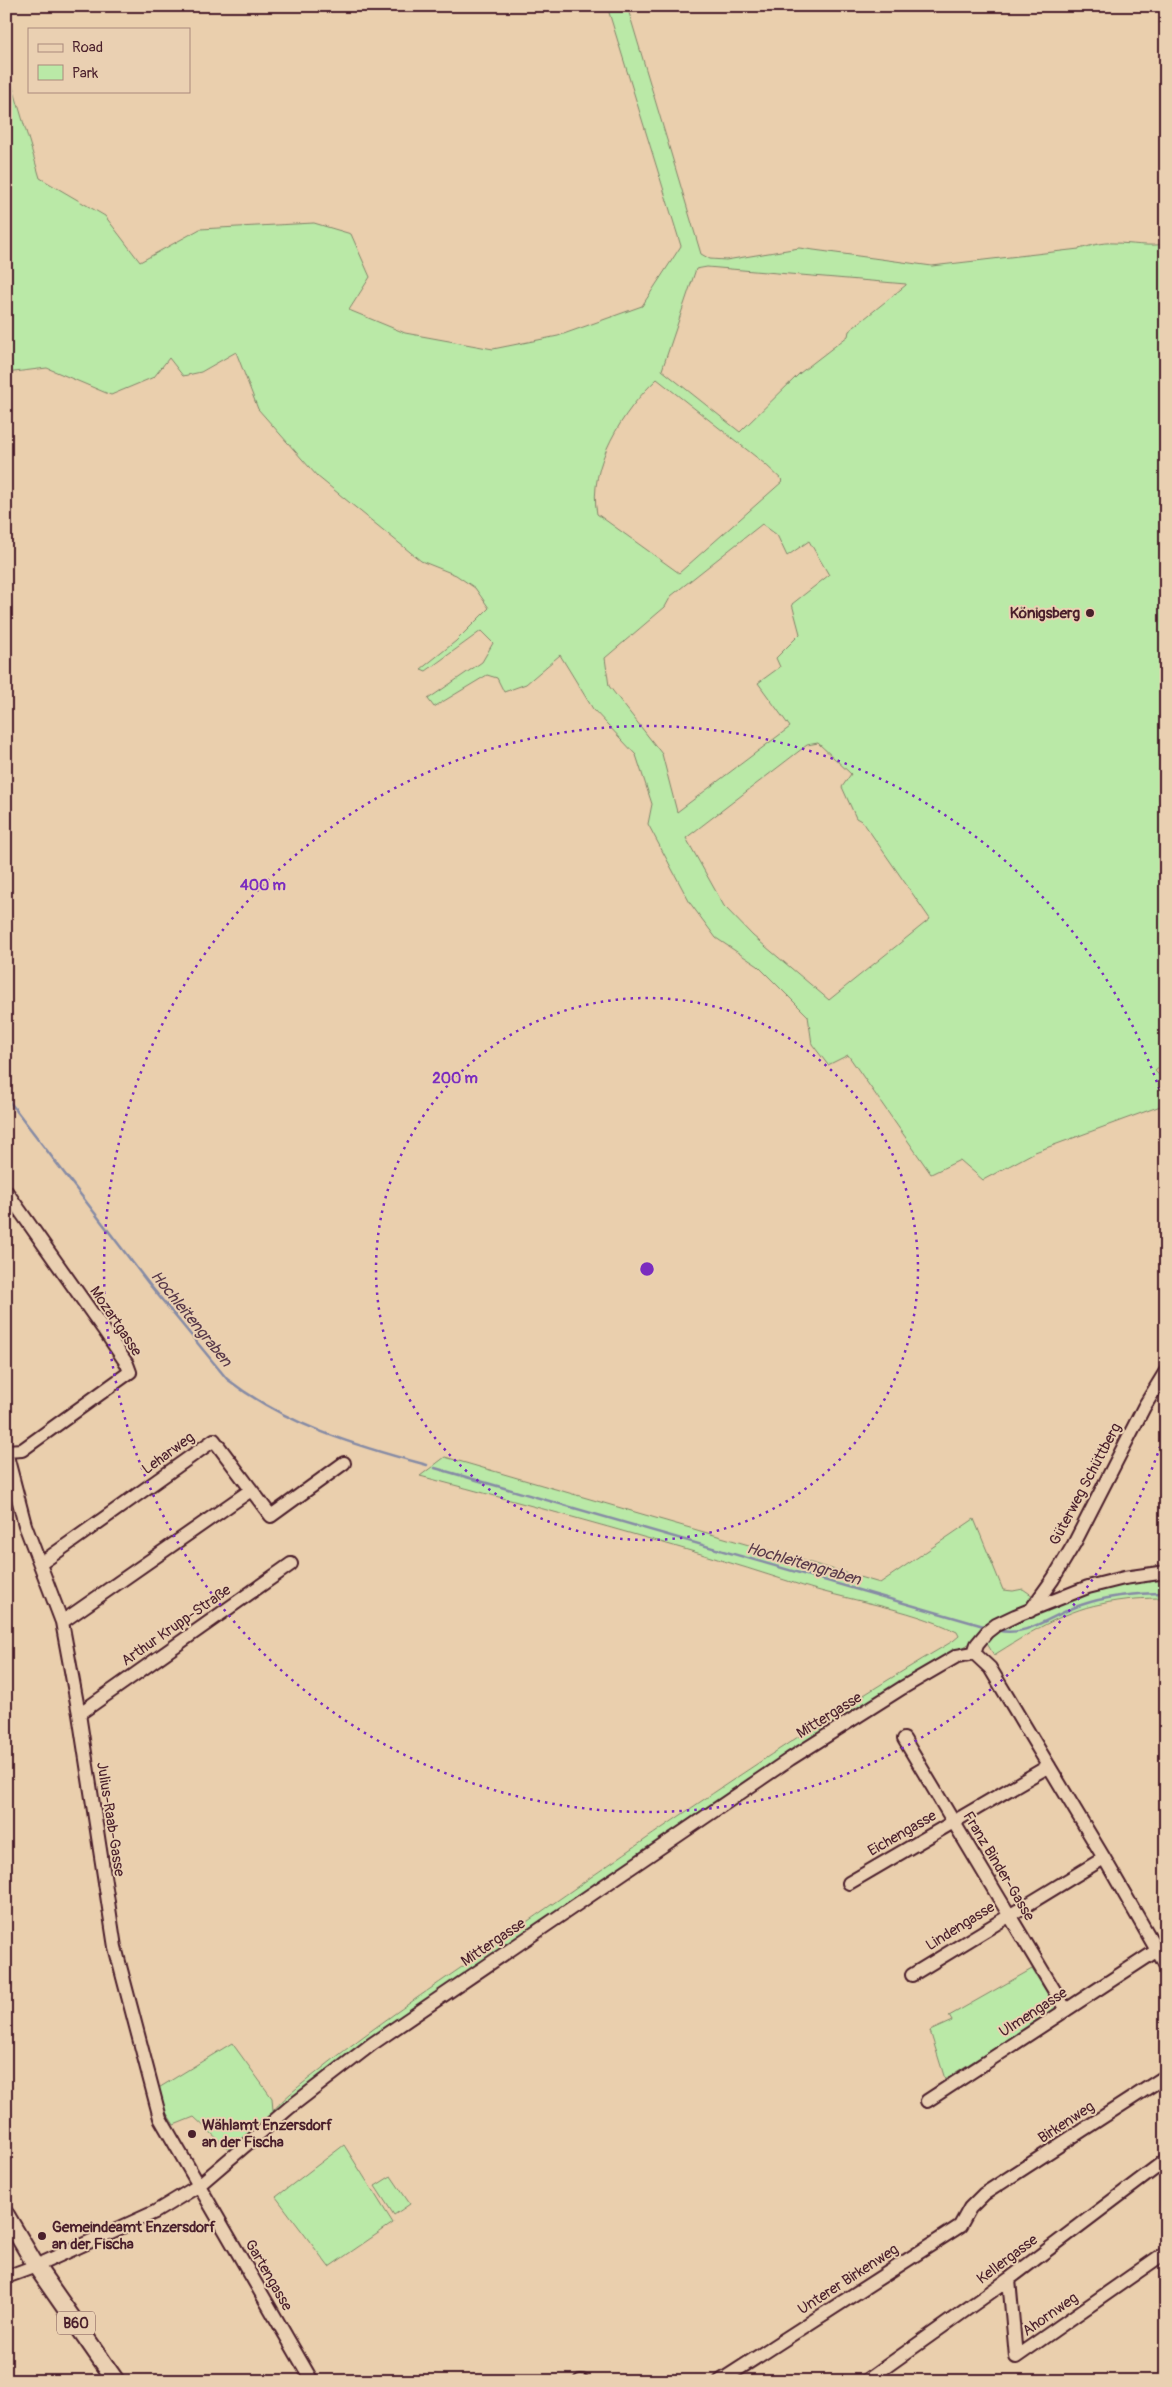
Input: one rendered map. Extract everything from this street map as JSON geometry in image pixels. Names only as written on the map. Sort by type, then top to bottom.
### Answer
[{"type":"main road","name":"B60","points":[[6,2215],[36,2266],[116,2381]]},
{"type":"street","name":"Mozartgasse","points":[[6,1191],[118,1350],[130,1372],[22,1450],[6,1452]]},
{"type":"street","name":"Güterweg Schüttberg","points":[[1030,1610],[1053,1579],[1074,1544],[1144,1407],[1166,1371]]},
{"type":"street","name":"Leharweg","points":[[40,1564],[214,1440],[271,1516],[344,1464]]},
{"type":"street","name":"Julius-Raab-Gasse","points":[[6,1452],[25,1525],[62,1622],[79,1714],[114,1947],[160,2118],[198,2186]]},
{"type":"street","points":[[62,1622],[251,1490]]},
{"type":"street","name":"Arthur Krupp-Straße","points":[[79,1714],[291,1564]]},
{"type":"street","points":[[1165,1572],[1097,1585],[1030,1610],[991,1628],[978,1644],[974,1653],[990,1668],[1104,1858],[1166,1966]]},
{"type":"street","points":[[1053,1579],[1059,1598]]},
{"type":"street","name":"Mittergasse","points":[[6,2276],[36,2266],[155,2212],[198,2186],[289,2108],[372,2044],[790,1759],[956,1656],[974,1653]]},
{"type":"street","name":"Franz Binder-Gasse","points":[[904,1739],[1066,2010]]},
{"type":"street","name":"Eichengasse","points":[[849,1883],[1049,1766]]},
{"type":"street","name":"Lindengasse","points":[[912,1976],[998,1923],[1009,1914],[1104,1858]]},
{"type":"street","name":"Ulmengasse","points":[[927,2101],[1156,1951]]},
{"type":"street","name":"Birkenweg","points":[[984,2194],[1166,2076]]},
{"type":"street","name":"Kellergasse","points":[[866,2381],[1008,2279],[1166,2160]]},
{"type":"street","name":"Gartengasse","points":[[198,2186],[312,2381]]},
{"type":"street","name":"Unterer Birkenweg","points":[[720,2381],[960,2226],[970,2208],[984,2194]]},
{"type":"street","name":"Ahornweg","points":[[1008,2279],[1016,2357],[1166,2252]]},
{"type":"green space","points":[[607,6],[627,6],[701,254],[710,259],[726,260],[799,248],[932,266],[1079,249],[1105,243],[1166,244],[1166,1062],[1155,1071],[1166,1082],[1166,1104],[1035,1152],[983,1180],[960,1160],[931,1174],[848,1055],[828,1065],[812,1044],[808,1016],[758,966],[716,938],[690,903],[648,824],[652,804],[636,755],[593,709],[560,655],[526,684],[504,692],[497,678],[487,675],[434,707],[428,699],[482,662],[493,643],[481,631],[426,671],[421,669],[456,641],[489,608],[475,588],[456,575],[421,561],[317,476],[258,409],[236,352],[201,372],[183,376],[169,358],[154,377],[111,395],[47,368],[6,373],[6,64],[40,178],[105,216],[140,262],[200,229],[314,223],[351,234],[370,277],[349,310],[405,333],[493,349],[558,336],[642,306],[681,246]],"holes":[[[707,267],[906,285],[849,331],[848,336],[800,373],[740,432],[662,370],[696,269]],[[657,379],[765,464],[783,481],[679,573],[597,514],[595,496],[603,459],[621,423],[645,391]],[[762,524],[777,535],[787,556],[809,541],[829,575],[792,604],[800,634],[776,658],[780,667],[758,683],[790,727],[677,812],[662,754],[609,686],[605,658],[665,607],[671,596]],[[818,743],[851,774],[842,787],[856,818],[863,822],[930,919],[829,1000],[753,936],[724,906],[686,838],[807,745]]]},
{"type":"green space","points":[[445,1457],[880,1583],[974,1519],[1003,1590],[1023,1589],[1049,1607],[1102,1588],[1166,1577],[1166,1598],[1125,1600],[1087,1607],[1045,1625],[994,1655],[986,1642],[972,1642],[957,1651],[382,2044],[294,2112],[239,2159],[194,2117],[174,2125],[161,2104],[157,2089],[232,2043],[272,2098],[273,2111],[298,2087],[363,2036],[595,1874],[772,1754],[959,1636],[957,1632],[918,1616],[814,1589],[655,1540],[420,1476]]},
{"type":"green space","points":[[1032,1969],[1057,2009],[945,2079],[930,2031],[952,2021],[949,2016]]},
{"type":"green space","points":[[344,2145],[393,2223],[329,2267],[276,2197]]},
{"type":"green space","points":[[391,2176],[410,2204],[394,2215],[375,2186]]},
{"type":"waterway","name":"Hochleitengraben","points":[[6,1097],[149,1284],[227,1379],[273,1409],[322,1432],[348,1442],[427,1465]]},
{"type":"waterway","name":"Hochleitengraben","points":[[435,1468],[987,1627]]},
{"type":"waterway","name":"Hochleitengraben","points":[[997,1630],[1008,1632],[1029,1628],[1071,1609],[1101,1599],[1134,1594],[1166,1593]]},
{"type":"place","name":"Königsberg","points":[[1090,613]]},
{"type":"place","name":"Wählamt Enzersdorf an der Fischa","points":[[192,2134]]},
{"type":"place","name":"Gemeindeamt Enzersdorf an der Fischa","points":[[42,2236]]}]
